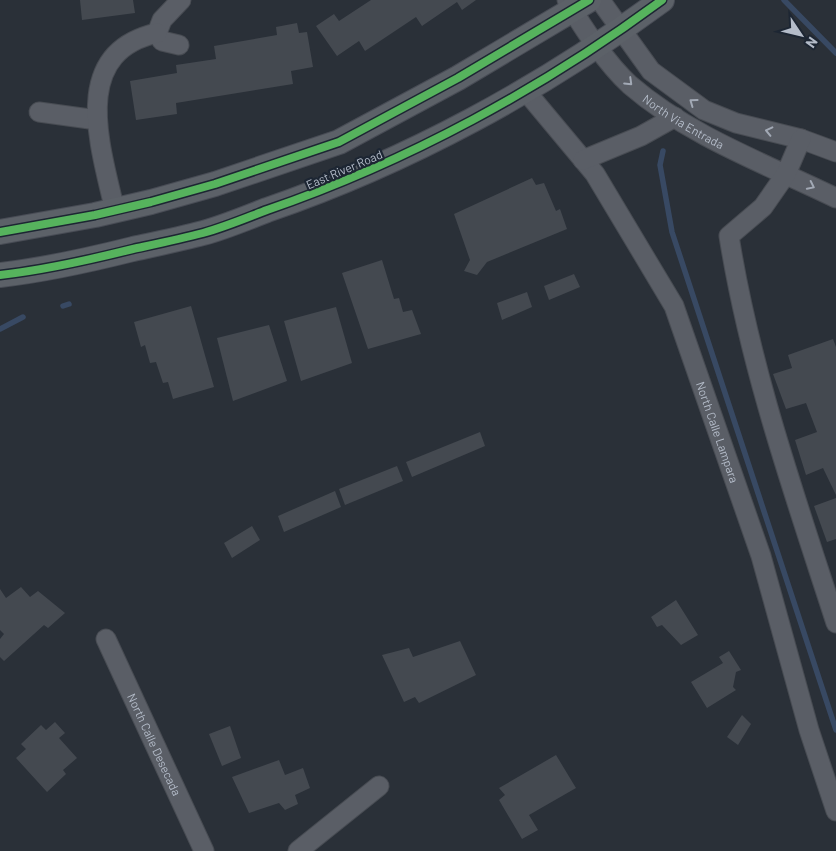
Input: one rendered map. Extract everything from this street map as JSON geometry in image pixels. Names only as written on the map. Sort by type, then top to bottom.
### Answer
[{"type":"main road","name":"East River Road","points":[[0,275],[55,268],[204,232],[320,192],[384,165],[457,128],[597,46],[662,0]]},
{"type":"main road","points":[[0,232],[115,210],[215,184],[339,142],[458,78],[576,4]]},
{"type":"street","points":[[179,45],[167,44],[158,38],[157,33],[162,20],[181,0]]},
{"type":"street","name":"North Via Entrada","points":[[600,0],[651,71],[704,110],[736,123],[801,139],[836,152]]},
{"type":"street","name":"North Via Entrada","points":[[576,4],[597,46],[630,84],[690,128],[836,198]]},
{"type":"street","points":[[115,210],[96,120],[96,103],[101,78],[112,60],[134,39],[157,33]]},
{"type":"street","name":"North Calle Lampara","points":[[524,89],[595,174],[674,306],[761,556],[809,730],[836,811]]},
{"type":"street","points":[[39,112],[96,120]]},
{"type":"street","points":[[583,160],[641,136],[675,117]]},
{"type":"street","points":[[801,139],[786,174],[764,207],[729,236],[737,289],[762,392],[836,623]]},
{"type":"street","name":"North Calle Desecada","points":[[106,639],[204,851]]},
{"type":"street","points":[[298,851],[379,786]]},
{"type":"building","points":[[80,0],[133,0],[135,13],[82,20]]},
{"type":"building","points":[[371,0],[476,0],[462,10],[457,2],[422,26],[416,17],[365,51],[359,41],[337,56],[316,26],[334,14],[339,21]]},
{"type":"building","points":[[297,23],[299,33],[307,32],[313,67],[291,71],[293,84],[176,103],[177,114],[136,120],[130,81],[177,73],[176,65],[216,59],[214,46],[277,35],[276,27]]},
{"type":"building","points":[[532,178],[536,185],[544,183],[556,211],[560,209],[567,229],[487,262],[477,275],[464,271],[470,260],[454,214]]},
{"type":"building","points":[[382,260],[394,299],[399,298],[403,312],[412,310],[421,334],[368,349],[342,273]]},
{"type":"building","points":[[574,274],[580,287],[549,300],[544,286]]},
{"type":"building","points":[[527,292],[532,307],[502,320],[497,303]]},
{"type":"building","points":[[191,306],[214,387],[173,399],[168,382],[163,383],[156,362],[150,363],[145,345],[141,347],[134,322]]},
{"type":"building","points":[[336,307],[352,363],[301,381],[284,321]]},
{"type":"building","points":[[269,325],[287,381],[233,401],[217,338]]},
{"type":"building","points":[[833,339],[836,347],[836,495],[823,468],[806,475],[795,440],[817,432],[806,403],[786,409],[773,374],[792,368],[788,355]]},
{"type":"building","points":[[480,432],[485,446],[412,477],[406,462]]},
{"type":"building","points":[[397,466],[403,481],[345,505],[339,489]]},
{"type":"building","points":[[335,491],[341,507],[284,532],[278,516]]},
{"type":"building","points":[[836,498],[836,539],[827,542],[814,506]]},
{"type":"building","points":[[252,526],[260,540],[232,558],[224,543]]},
{"type":"building","points":[[21,587],[30,597],[38,591],[65,613],[48,628],[44,625],[4,661],[0,657],[0,639],[4,634],[0,630],[0,589],[6,598]]},
{"type":"building","points":[[676,600],[698,635],[681,645],[662,625],[657,627],[651,617]]},
{"type":"building","points":[[460,641],[476,675],[419,703],[415,697],[404,702],[382,655],[409,648],[413,657]]},
{"type":"building","points":[[729,651],[741,670],[736,672],[733,687],[736,690],[707,708],[691,682],[723,663],[719,657]]},
{"type":"building","points":[[742,715],[751,724],[738,745],[727,737]]},
{"type":"building","points":[[55,722],[65,733],[59,738],[77,758],[63,770],[66,774],[47,792],[16,758],[26,749],[21,744],[41,725],[46,730]]},
{"type":"building","points":[[230,726],[241,758],[222,766],[209,734]]},
{"type":"building","points":[[556,755],[576,788],[529,815],[538,830],[522,839],[499,800],[505,795],[499,788]]},
{"type":"building","points":[[279,760],[285,775],[303,768],[310,788],[295,795],[298,804],[285,810],[279,803],[249,813],[232,777]]},
{"type":"waterway","points":[[784,0],[836,53]]},
{"type":"waterway","points":[[663,151],[660,165],[672,232],[836,730]]},
{"type":"waterway","points":[[63,306],[69,304]]},
{"type":"waterway","points":[[0,329],[23,317]]},
{"type":"cycle path","points":[[0,232],[95,215],[151,202],[215,184],[339,142],[458,78],[589,0]]},
{"type":"cycle path","points":[[0,275],[67,264],[203,233],[319,191],[422,146],[472,120],[570,63],[662,0]]}]
